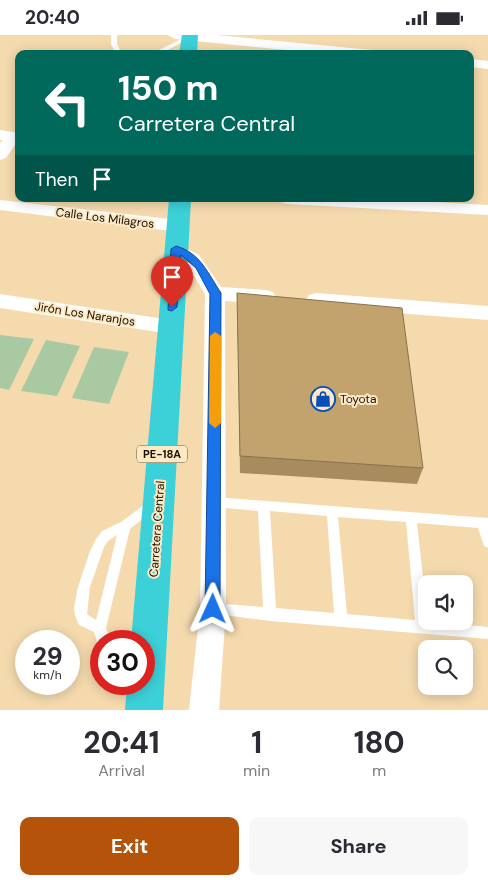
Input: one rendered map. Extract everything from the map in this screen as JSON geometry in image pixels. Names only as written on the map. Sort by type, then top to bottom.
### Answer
[{"type":"highway","name":"Carretera Central","points":[[148,630],[179,225]]},
{"type":"highway","name":"Carretera Central","points":[[144,695],[144,710]]},
{"type":"street","points":[[186,40],[298,50]]},
{"type":"street","points":[[474,63],[488,65]]},
{"type":"street","points":[[0,155],[6,135]]},
{"type":"street","points":[[393,202],[448,203],[488,211]]},
{"type":"street","name":"Calle Los Milagros","points":[[0,205],[179,225]]},
{"type":"street","points":[[179,225],[190,256],[200,266],[209,286],[215,293],[213,609],[204,710]]},
{"type":"street","points":[[215,293],[488,313]]},
{"type":"street","name":"Jirón Los Naranjos","points":[[0,301],[171,327]]},
{"type":"lane","points":[[114,35],[114,43],[118,50]]},
{"type":"lane","points":[[163,50],[186,40]]},
{"type":"lane","points":[[125,526],[100,628],[85,621],[81,616],[82,599],[95,550],[105,536],[125,526],[159,499]]},
{"type":"lane","points":[[214,502],[486,523],[488,542]]},
{"type":"lane","points":[[264,506],[270,615]]},
{"type":"lane","points":[[332,511],[341,621]]},
{"type":"lane","points":[[411,517],[418,587]]},
{"type":"lane","points":[[213,609],[418,627]]},
{"type":"lane","points":[[455,630],[488,633]]},
{"type":"green space","points":[[0,335],[34,339],[9,390],[0,388]]},
{"type":"green space","points":[[46,340],[80,346],[57,396],[21,391]]},
{"type":"green space","points":[[94,347],[129,352],[109,404],[72,398]]},
{"type":"building","name":"Toyota","points":[[237,293],[402,308],[423,468],[240,456]]},
{"type":"slow traffic","points":[[215,336],[215,423]]},
{"type":"place","name":"Toyota","points":[[323,399]]},
{"type":"route","points":[[172,307],[176,249],[190,256],[200,266],[209,286],[215,293],[213,609]]}]
